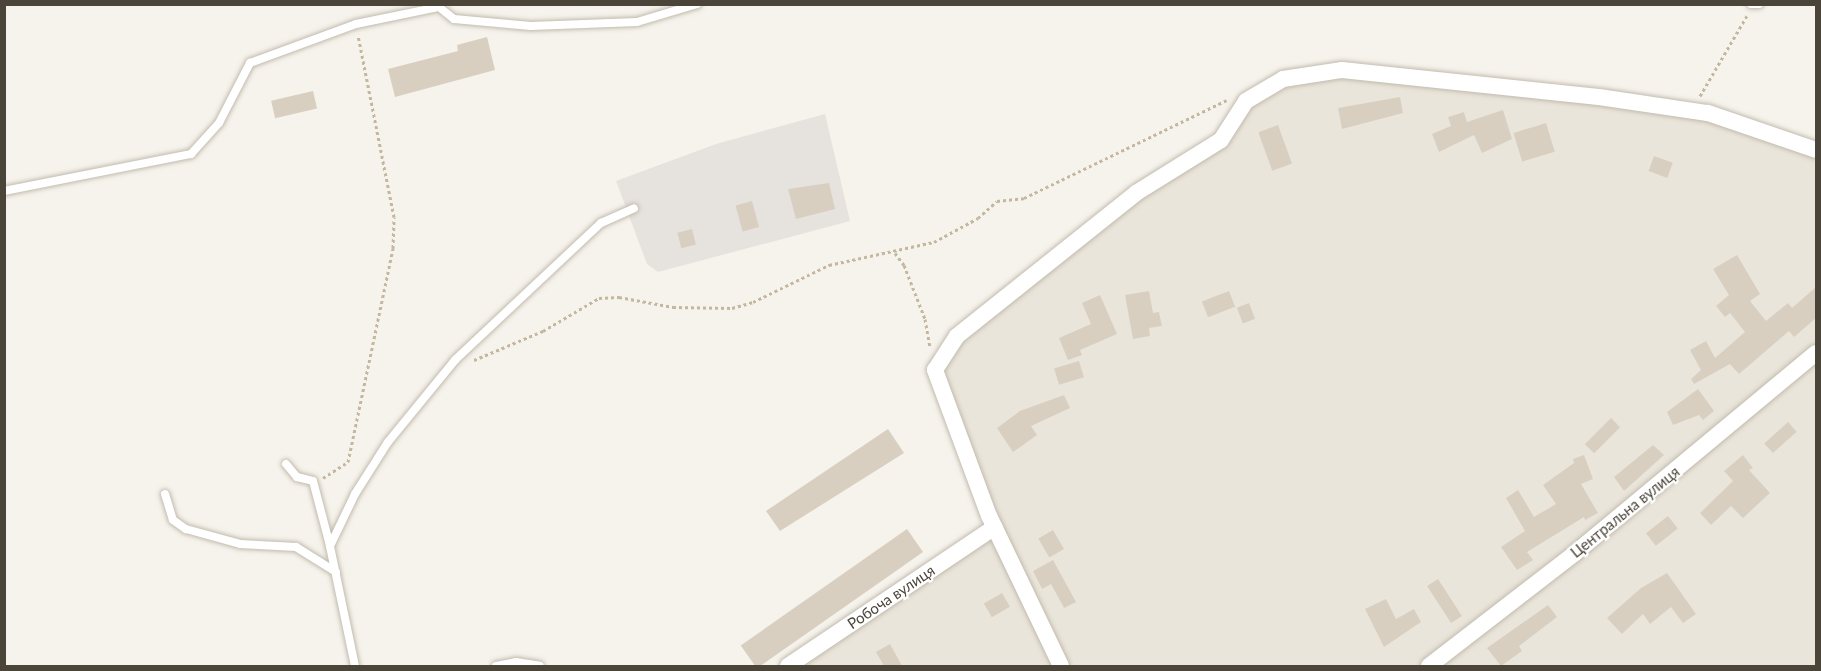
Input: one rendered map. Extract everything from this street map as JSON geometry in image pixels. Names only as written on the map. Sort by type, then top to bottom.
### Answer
[{"type":"street","points":[[1061,666],[995,527],[935,370],[957,336],[1136,193],[1221,140],[1246,101],[1283,79],[1342,70],[1691,111],[1754,126],[1816,150]]},
{"type":"street","name":"Центральна вулиця","points":[[1429,666],[1584,546],[1816,353]]},
{"type":"street","name":"Робоча вулиця","points":[[788,666],[995,527]]},
{"type":"lane","points":[[4,191],[191,154],[219,123],[250,63],[356,24],[439,7],[453,20],[498,23],[637,22],[697,4]]},
{"type":"lane","points":[[330,546],[355,494],[388,442],[445,372],[594,230],[634,208]]},
{"type":"lane","points":[[286,464],[297,477],[313,482],[330,546],[355,666]]},
{"type":"lane","points":[[165,494],[173,520],[186,529],[240,544],[296,547],[336,573]]},
{"type":"lane","points":[[496,666],[516,662],[540,666]]},
{"type":"path","points":[[1691,111],[1754,5]]},
{"type":"path","points":[[313,482],[334,474],[348,462],[393,248],[394,217],[356,24]]},
{"type":"path","points":[[445,372],[543,331],[599,298],[673,307],[732,308],[753,302],[829,265],[934,242],[978,218],[997,201],[1024,198],[1232,98]]},
{"type":"path","points":[[895,252],[904,265],[925,319],[935,370]]},
{"type":"shaded area","points":[[1343,73],[1692,114],[1816,155],[1816,348],[1423,666],[1065,666],[993,514],[939,371],[960,338],[1138,195],[1223,142],[1248,103],[1284,82]]},
{"type":"shaded area","points":[[825,114],[850,221],[658,272],[647,264],[616,181],[716,144]]},
{"type":"shaded area","points":[[1816,357],[1816,666],[1433,666]]},
{"type":"shaded area","points":[[993,532],[1057,666],[794,666]]},
{"type":"building","points":[[487,37],[495,70],[395,97],[388,69],[458,51],[457,45]]},
{"type":"building","points":[[313,91],[317,109],[275,118],[271,101]]},
{"type":"building","points":[[1400,97],[1403,113],[1342,129],[1338,108]]},
{"type":"building","points":[[1503,110],[1512,139],[1482,153],[1474,135],[1439,152],[1432,134],[1451,126],[1448,117],[1464,112],[1467,122]]},
{"type":"building","points":[[1546,123],[1555,152],[1522,162],[1513,133]]},
{"type":"building","points":[[1278,125],[1292,164],[1272,171],[1258,132]]},
{"type":"building","points":[[1654,156],[1673,163],[1667,178],[1649,171]]},
{"type":"building","points":[[829,183],[835,209],[796,219],[788,189]]},
{"type":"building","points":[[752,201],[759,227],[743,231],[736,205]]},
{"type":"building","points":[[692,229],[696,245],[681,248],[677,233]]},
{"type":"building","points":[[1737,255],[1760,294],[1750,301],[1766,321],[1788,303],[1792,308],[1816,287],[1816,318],[1794,337],[1789,331],[1739,374],[1730,364],[1694,384],[1691,379],[1701,370],[1690,350],[1706,341],[1715,358],[1745,332],[1730,313],[1725,317],[1716,306],[1729,295],[1713,269]]},
{"type":"building","points":[[1149,291],[1153,313],[1159,312],[1162,326],[1149,328],[1150,336],[1133,339],[1125,295]]},
{"type":"building","points":[[1229,291],[1235,307],[1208,317],[1202,301]]},
{"type":"building","points":[[1100,295],[1117,334],[1080,350],[1082,355],[1068,360],[1059,338],[1091,324],[1082,303]]},
{"type":"building","points":[[1249,303],[1255,319],[1243,324],[1237,308]]},
{"type":"building","points":[[1079,361],[1084,377],[1059,385],[1054,369]]},
{"type":"building","points":[[1698,389],[1714,411],[1703,420],[1699,415],[1673,425],[1667,412]]},
{"type":"building","points":[[1064,395],[1070,408],[1031,426],[1037,435],[1013,452],[997,428],[1020,411]]},
{"type":"building","points":[[1611,418],[1620,427],[1594,453],[1585,444]]},
{"type":"building","points":[[1788,422],[1797,432],[1773,453],[1764,443]]},
{"type":"building","points":[[888,429],[904,453],[780,531],[766,511]]},
{"type":"building","points":[[1653,445],[1664,455],[1624,491],[1614,477]]},
{"type":"building","points":[[1584,455],[1593,479],[1581,484],[1598,513],[1585,520],[1584,517],[1527,552],[1533,560],[1517,570],[1501,547],[1525,531],[1506,498],[1518,490],[1534,517],[1556,504],[1543,485],[1574,463],[1573,459]]},
{"type":"building","points":[[1743,455],[1753,468],[1749,470],[1770,493],[1743,518],[1731,506],[1711,525],[1700,513],[1733,481],[1724,471]]},
{"type":"building","points":[[1668,516],[1678,529],[1656,546],[1646,533]]},
{"type":"building","points":[[907,529],[923,552],[760,666],[755,666],[741,645]]},
{"type":"building","points":[[1053,530],[1064,549],[1049,558],[1038,538]]},
{"type":"building","points":[[1053,560],[1076,602],[1064,608],[1051,584],[1042,589],[1033,571]]},
{"type":"building","points":[[1667,573],[1696,614],[1683,623],[1671,607],[1650,624],[1643,614],[1622,634],[1607,618],[1641,588]]},
{"type":"building","points":[[1438,579],[1462,616],[1451,623],[1427,586]]},
{"type":"building","points":[[1002,593],[1010,607],[992,617],[984,604]]},
{"type":"building","points":[[1386,599],[1396,619],[1414,609],[1421,622],[1384,647],[1365,609]]},
{"type":"building","points":[[1548,605],[1557,617],[1519,646],[1522,651],[1501,666],[1487,648]]},
{"type":"building","points":[[890,644],[902,666],[884,666],[876,652]]}]
